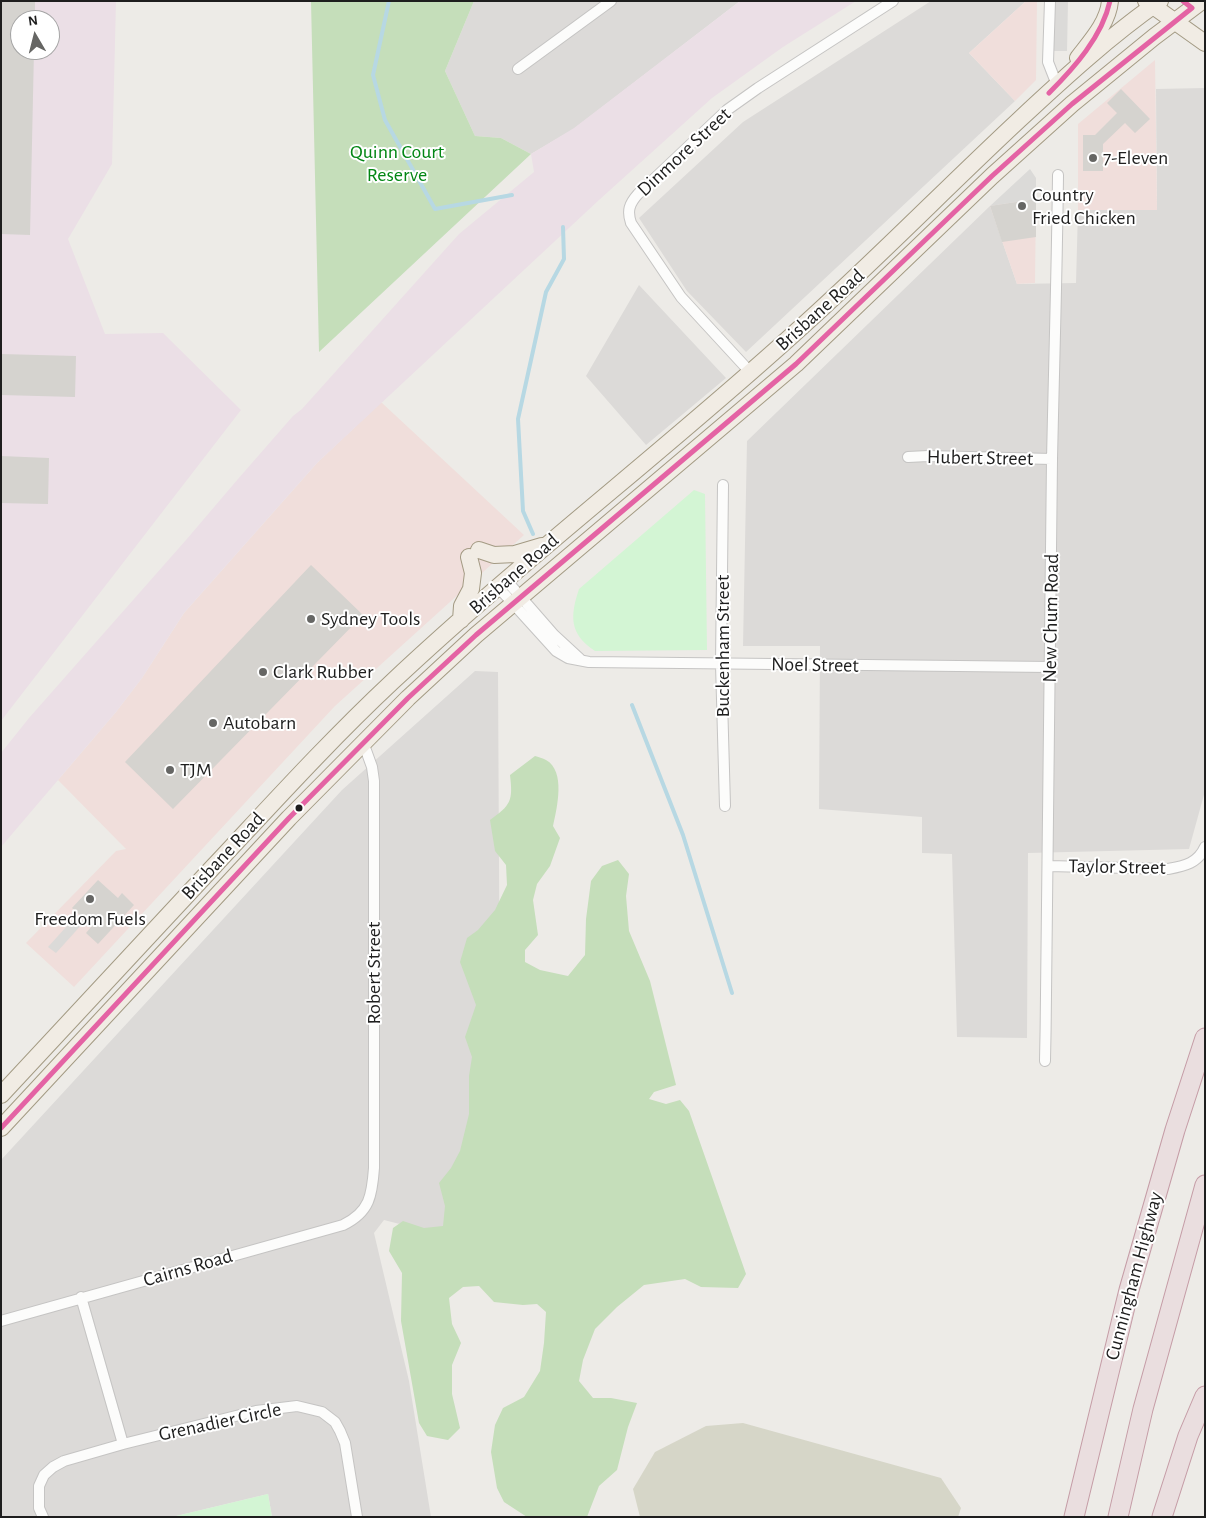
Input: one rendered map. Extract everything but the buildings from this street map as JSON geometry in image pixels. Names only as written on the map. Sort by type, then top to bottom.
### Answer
[{"type":"highway","name":"Cunningham Highway","points":[[1074,1517],[1129,1290],[1175,1130],[1205,1038]]},
{"type":"highway","points":[[1118,1517],[1143,1409],[1205,1185]]},
{"type":"highway","points":[[1162,1517],[1188,1436],[1205,1396]]},
{"type":"main road","points":[[1059,83],[1099,30],[1107,15],[1110,1]]},
{"type":"main road","name":"Brisbane Road","points":[[1,1096],[335,737],[395,679],[547,545],[750,373],[857,276],[1059,83],[1153,3]]},
{"type":"main road","points":[[1153,3],[1175,22],[1205,43]]},
{"type":"main road","name":"Brisbane Road","points":[[1,1128],[289,818],[408,698],[517,600],[762,395],[992,176],[1072,104],[1195,7]]},
{"type":"main road","points":[[461,620],[462,606],[471,589],[474,553],[494,555],[515,554],[547,545]]},
{"type":"street","points":[[518,69],[611,1]]},
{"type":"street","name":"Dinmore Street","points":[[750,373],[681,297],[631,223],[628,214],[630,203],[728,110],[758,88],[892,1]]},
{"type":"street","points":[[1050,1],[1048,62],[1059,83]]},
{"type":"street","name":"New Chum Road","points":[[1044,1061],[1049,866],[1052,459],[1058,175]]},
{"type":"street","name":"Hubert Street","points":[[908,457],[1052,459]]},
{"type":"street","name":"Buckenham Street","points":[[723,485],[721,664],[725,806]]},
{"type":"street","name":"Noel Street","points":[[502,584],[581,660],[598,663],[1050,668]]},
{"type":"street","name":"Robert Street","points":[[363,742],[374,773],[375,803],[374,1168],[372,1188],[367,1204]]},
{"type":"street","name":"Taylor Street","points":[[1049,866],[1168,869],[1182,867],[1195,861],[1205,846]]},
{"type":"street","name":"Cairns Road","points":[[1,1321],[343,1225],[362,1214],[367,1204]]},
{"type":"street","points":[[81,1297],[123,1444]]},
{"type":"street","name":"Grenadier Circle","points":[[43,1517],[39,1508],[39,1486],[44,1475],[64,1461],[123,1444],[256,1411],[297,1406],[322,1412],[335,1422],[340,1431],[345,1443],[357,1517]]},
{"type":"shaded area","points":[[1,1],[116,1],[112,164],[68,239],[105,334],[163,333],[241,410],[1,721]]},
{"type":"shaded area","points":[[474,1],[740,1],[574,129],[531,154],[501,138],[475,136],[445,71]]},
{"type":"shaded area","points":[[740,1],[856,1],[783,47],[712,98],[599,200],[317,463],[184,613],[142,678],[116,712],[1,847],[1,753],[29,718],[293,416],[302,409],[459,234],[534,172],[531,154],[574,128]]},
{"type":"shaded area","points":[[931,1],[1026,1],[969,53],[1015,101],[746,352],[687,291],[639,218],[743,122]]},
{"type":"shaded area","points":[[1026,1],[1037,1],[1036,80],[1015,101],[969,53]]},
{"type":"shaded area","points":[[1050,1],[1068,1],[1067,51],[1049,51]]},
{"type":"shaded area","points":[[1155,60],[1157,210],[1078,210],[1078,124]]},
{"type":"shaded area","points":[[1205,88],[1205,791],[1189,849],[1028,853],[1027,1038],[957,1037],[952,854],[922,853],[922,817],[819,809],[820,646],[743,646],[747,441],[990,206],[1017,284],[1076,283],[1078,210],[1157,210],[1156,89]]},
{"type":"shaded area","points":[[1030,169],[1036,178],[1036,199],[990,206]]},
{"type":"shaded area","points":[[1036,199],[1035,283],[1017,284],[990,206]]},
{"type":"shaded area","points":[[639,285],[726,378],[646,445],[586,376]]},
{"type":"shaded area","points":[[381,402],[524,535],[335,706],[74,987],[26,943],[116,851],[126,849],[58,780],[116,712],[142,678],[184,613],[317,463]]},
{"type":"shaded area","points":[[475,671],[498,672],[501,1250],[384,1220],[374,1233],[409,1381],[431,1517],[272,1517],[268,1494],[172,1517],[1,1517],[1,1160],[342,790]]},
{"type":"shaded area","points":[[77,915],[84,922],[56,953],[48,947]]},
{"type":"shaded area","points":[[743,1423],[941,1478],[961,1508],[958,1517],[640,1517],[633,1489],[655,1452],[706,1426]]},
{"type":"green space","name":"Quinn Court Reserve","points":[[311,1],[474,1],[445,71],[475,136],[501,138],[531,154],[319,352]]},
{"type":"green space","points":[[694,490],[705,494],[707,650],[595,651],[580,638],[574,624],[574,608],[579,589]]},
{"type":"green space","points":[[535,756],[546,760],[556,772],[558,790],[553,826],[560,838],[550,866],[537,884],[533,900],[538,935],[525,950],[525,962],[540,970],[568,976],[585,955],[586,919],[591,881],[602,866],[618,860],[629,874],[626,896],[629,931],[650,981],[676,1085],[654,1092],[649,1099],[666,1104],[680,1100],[689,1111],[746,1274],[738,1288],[701,1287],[685,1279],[644,1285],[617,1307],[595,1329],[583,1360],[579,1381],[593,1398],[611,1398],[637,1403],[628,1427],[617,1470],[599,1486],[587,1517],[527,1517],[504,1502],[497,1488],[491,1452],[495,1425],[503,1408],[524,1397],[540,1371],[546,1312],[537,1304],[523,1305],[494,1302],[479,1286],[463,1287],[449,1298],[452,1324],[461,1343],[452,1365],[452,1394],[460,1428],[448,1440],[427,1436],[419,1423],[401,1321],[402,1273],[389,1251],[393,1228],[403,1221],[424,1228],[443,1226],[445,1206],[439,1183],[451,1168],[460,1151],[469,1114],[469,1076],[472,1057],[465,1037],[476,1005],[460,962],[467,938],[478,930],[495,910],[507,885],[506,865],[495,851],[490,820],[509,802],[511,797],[510,775]]},
{"type":"green space","points":[[268,1494],[272,1517],[172,1517]]},
{"type":"waterway","points":[[389,1],[373,75],[385,120],[435,209],[512,195]]},
{"type":"waterway","points":[[533,534],[523,511],[518,419],[546,292],[564,259],[563,227]]},
{"type":"waterway","points":[[632,705],[683,835],[732,993]]},
{"type":"transit line","points":[[1049,93],[1068,73],[1094,39],[1101,27],[1110,1]]},
{"type":"transit line","points":[[1,1128],[289,818],[408,698],[476,635],[796,364],[992,176],[1072,104],[1192,8],[1183,1]]},
{"type":"place","name":"7-Eleven","points":[[1093,158]]},
{"type":"place","name":"Country Fried Chicken","points":[[1022,206]]},
{"type":"place","name":"Sydney Tools","points":[[311,619]]},
{"type":"place","name":"Clark Rubber","points":[[263,672]]},
{"type":"place","name":"Autobarn","points":[[213,723]]},
{"type":"place","name":"TJM","points":[[170,770]]},
{"type":"place","name":"Freedom Fuels","points":[[90,899]]}]
